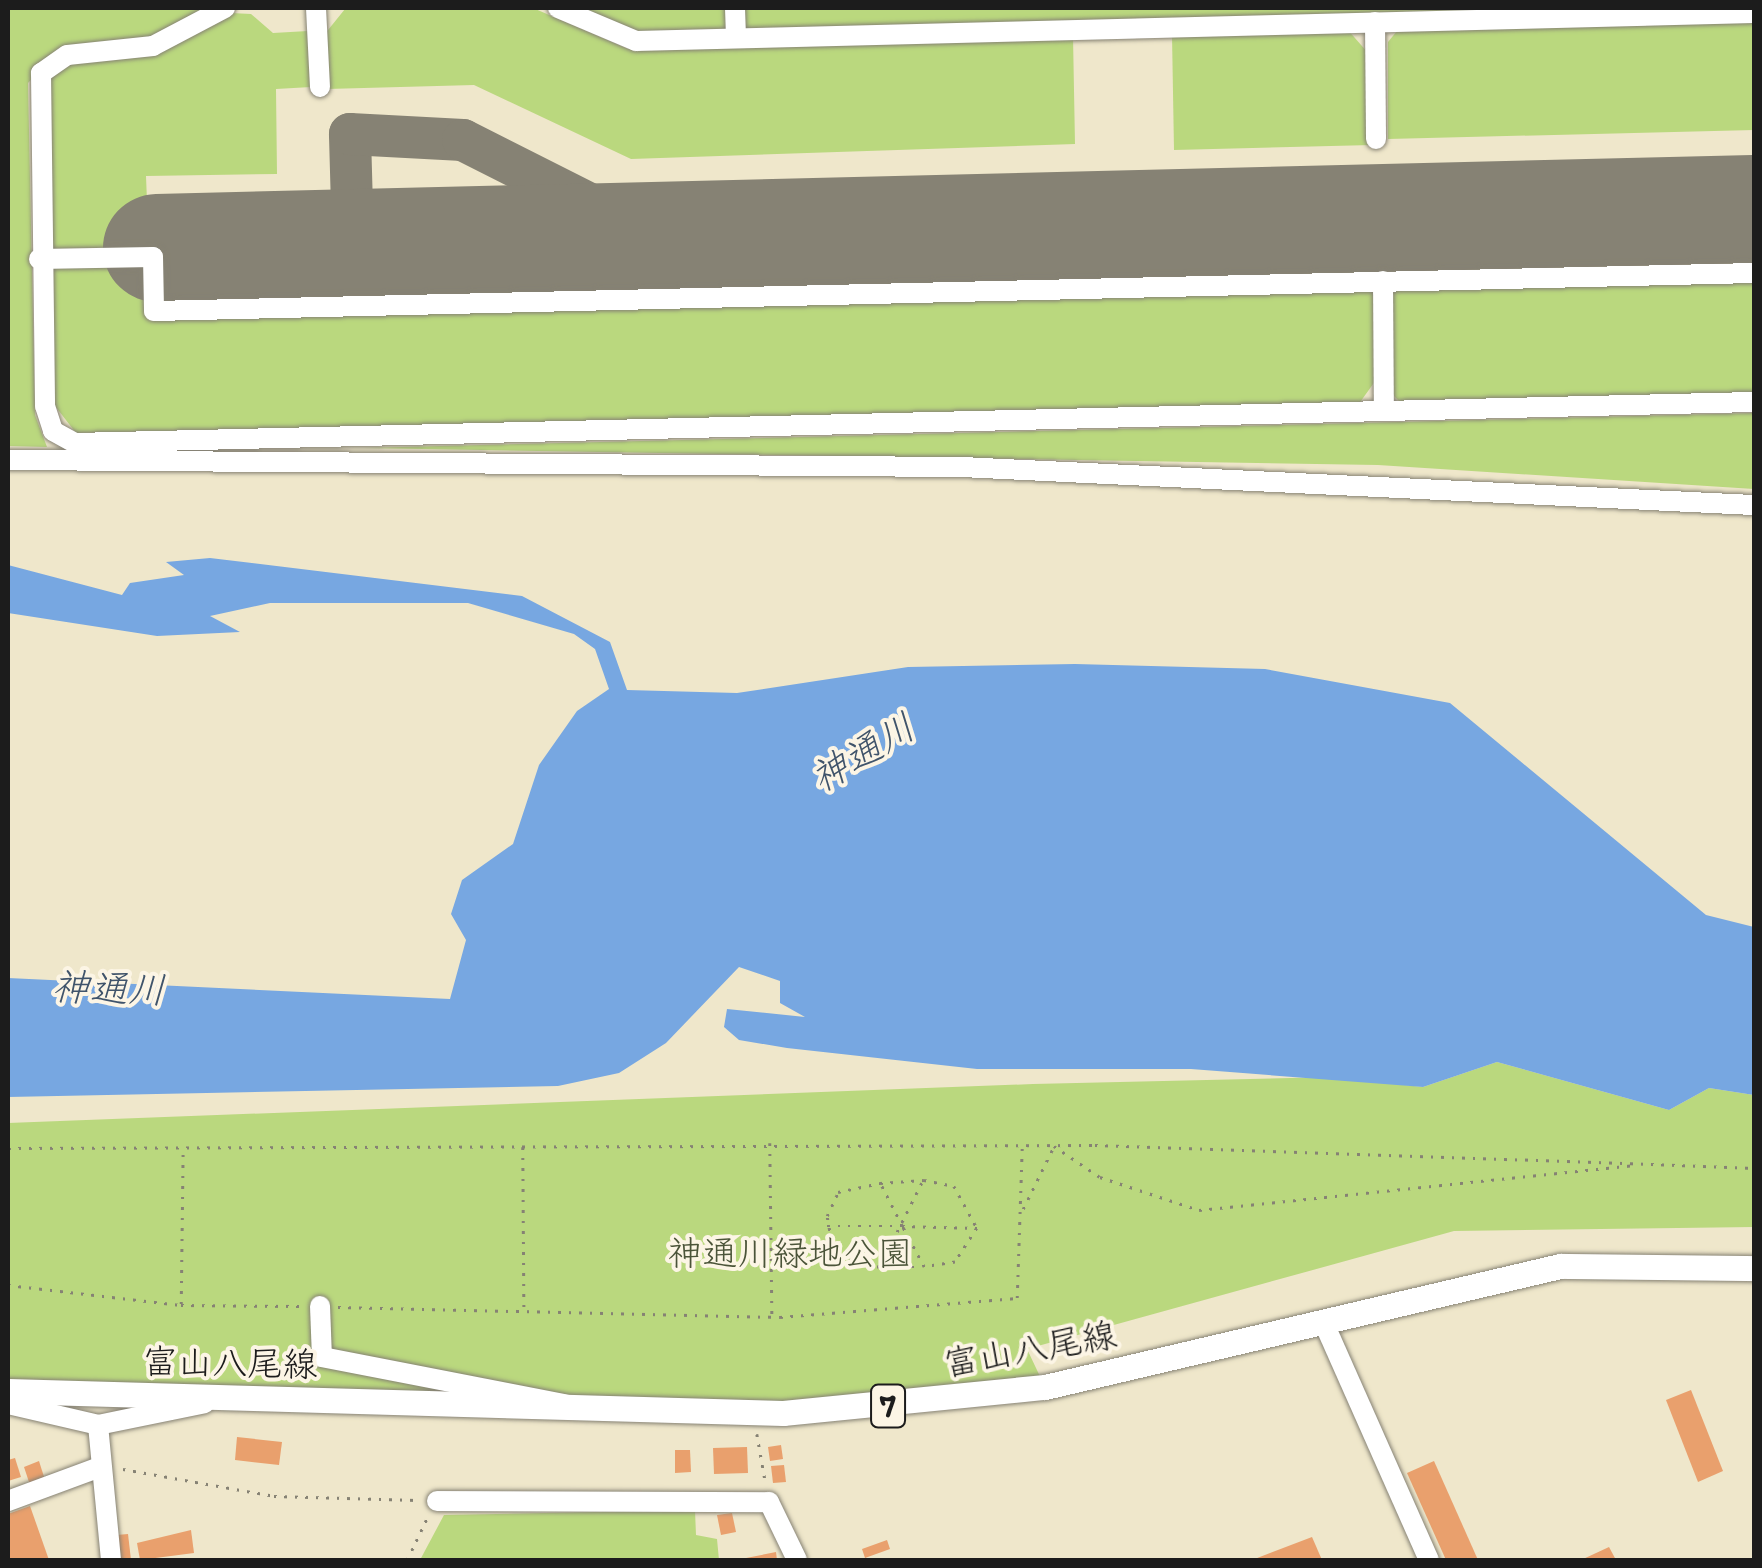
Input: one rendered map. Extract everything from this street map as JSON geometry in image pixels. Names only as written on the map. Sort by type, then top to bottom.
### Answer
[{"type":"main road","name":"富山八尾線","points":[[8,1391],[784,1413],[942,1402],[1045,1387],[1560,1266],[1754,1268]]},
{"type":"street","points":[[225,8],[153,46],[68,55],[41,73],[39,260],[45,406],[53,431],[76,444],[1754,402]]},
{"type":"street","points":[[316,8],[320,87]]},
{"type":"street","points":[[558,8],[636,41],[736,35],[1754,13]]},
{"type":"street","points":[[735,8],[736,35]]},
{"type":"street","points":[[1375,22],[1376,139]]},
{"type":"street","points":[[39,260],[154,257],[154,311],[1754,272]]},
{"type":"street","points":[[1383,281],[1384,410]]},
{"type":"street","points":[[8,460],[962,467],[1754,505]]},
{"type":"street","points":[[320,1306],[322,1357],[534,1392],[573,1408]]},
{"type":"street","points":[[1323,1320],[1429,1560]]},
{"type":"street","points":[[8,1404],[98,1426],[222,1400]]},
{"type":"street","points":[[98,1426],[111,1560]]},
{"type":"street","points":[[8,1500],[100,1467]]},
{"type":"street","points":[[437,1501],[769,1502],[797,1560]]},
{"type":"path","points":[[770,1143],[772,1316]]},
{"type":"path","points":[[524,1144],[524,1311]]},
{"type":"path","points":[[182,1306],[184,1145]]},
{"type":"path","points":[[8,1285],[182,1306],[772,1316],[1018,1298],[1022,1145]]},
{"type":"path","points":[[8,1148],[1022,1145],[1754,1168]]},
{"type":"path","points":[[1054,1146],[1100,1177],[1199,1210],[1652,1164]]},
{"type":"path","points":[[1022,1211],[1054,1146]]},
{"type":"path","points":[[880,1267],[924,1180]]},
{"type":"path","points":[[924,1180],[965,1196],[977,1228],[967,1254],[924,1267],[880,1267],[844,1261],[827,1226],[838,1192],[880,1183],[924,1180]]},
{"type":"path","points":[[880,1183],[924,1267]]},
{"type":"path","points":[[827,1226],[977,1228]]},
{"type":"path","points":[[756,1429],[769,1502]]},
{"type":"path","points":[[100,1467],[274,1496],[437,1501],[408,1560]]},
{"type":"green space","points":[[8,8],[205,8],[149,39],[62,46],[28,83],[35,415],[47,447],[8,446]]},
{"type":"green space","points":[[533,8],[628,49],[1073,36],[1075,144],[631,159],[474,85],[327,89],[324,35],[345,9]]},
{"type":"green space","points":[[576,8],[1610,8],[636,32]]},
{"type":"green space","points":[[231,13],[251,14],[273,33],[308,31],[311,87],[276,89],[277,174],[146,176],[149,251],[46,255],[48,79],[59,64]]},
{"type":"green space","points":[[1754,22],[1754,130],[1388,139],[1388,42],[1397,31]]},
{"type":"green space","points":[[1347,29],[1369,54],[1372,145],[1174,150],[1172,35]]},
{"type":"green space","points":[[148,260],[150,316],[1376,291],[1376,380],[1358,405],[76,433],[52,402],[46,266]]},
{"type":"green space","points":[[1754,280],[1754,396],[1399,401],[1391,393],[1386,289]]},
{"type":"green space","points":[[1754,413],[1754,489],[1378,465],[363,448]]},
{"type":"green space","name":"神通川緑地公園","points":[[1497,1062],[1669,1110],[1709,1088],[1754,1095],[1754,1227],[1454,1231],[1027,1349],[1045,1387],[783,1413],[8,1391],[8,1123],[1033,1084],[1332,1077],[1423,1087]]},
{"type":"green space","points":[[695,1510],[696,1535],[717,1539],[719,1560],[420,1560],[444,1515]]},
{"type":"water","name":"神通川","points":[[210,558],[522,596],[610,642],[627,690],[737,693],[908,667],[1075,664],[1265,669],[1450,703],[1706,915],[1754,927],[1754,1095],[1709,1088],[1669,1110],[1497,1062],[1423,1087],[1191,1069],[977,1069],[787,1048],[739,1040],[724,1027],[727,1009],[805,1017],[780,1003],[780,981],[739,967],[666,1043],[619,1073],[558,1086],[8,1097],[8,978],[450,999],[466,940],[451,914],[462,880],[513,844],[539,765],[577,711],[609,689],[595,649],[574,634],[468,603],[270,603],[210,616],[240,632],[157,636],[8,613],[8,565],[122,595],[130,583],[184,575],[166,562]]},
{"type":"building","points":[[1691,1390],[1723,1471],[1698,1482],[1666,1400]]},
{"type":"building","points":[[237,1437],[282,1442],[279,1465],[235,1460]]},
{"type":"building","points":[[781,1445],[783,1459],[770,1461],[768,1447]]},
{"type":"building","points":[[747,1447],[748,1473],[714,1474],[713,1448]]},
{"type":"building","points":[[675,1450],[690,1450],[691,1472],[675,1473]]},
{"type":"building","points":[[15,1458],[21,1477],[8,1481],[8,1460]]},
{"type":"building","points":[[39,1461],[45,1480],[30,1485],[24,1467]]},
{"type":"building","points":[[1434,1461],[1478,1560],[1446,1560],[1407,1473]]},
{"type":"building","points":[[784,1465],[786,1482],[773,1483],[771,1466]]},
{"type":"building","points":[[30,1506],[49,1560],[8,1560],[8,1514]]},
{"type":"building","points":[[732,1513],[736,1532],[721,1535],[717,1515]]},
{"type":"building","points":[[191,1530],[194,1553],[140,1560],[137,1543]]},
{"type":"building","points":[[128,1534],[131,1560],[120,1560],[117,1535]]},
{"type":"building","points":[[1312,1537],[1322,1560],[1252,1560]]},
{"type":"building","points":[[887,1540],[890,1549],[865,1558],[862,1549]]},
{"type":"building","points":[[1609,1547],[1616,1560],[1581,1560]]},
{"type":"building","points":[[776,1552],[777,1560],[741,1559]]},
{"type":"taxiway","points":[[353,243],[350,134],[463,140],[653,236]]},
{"type":"runway","points":[[157,248],[1754,209]]}]
